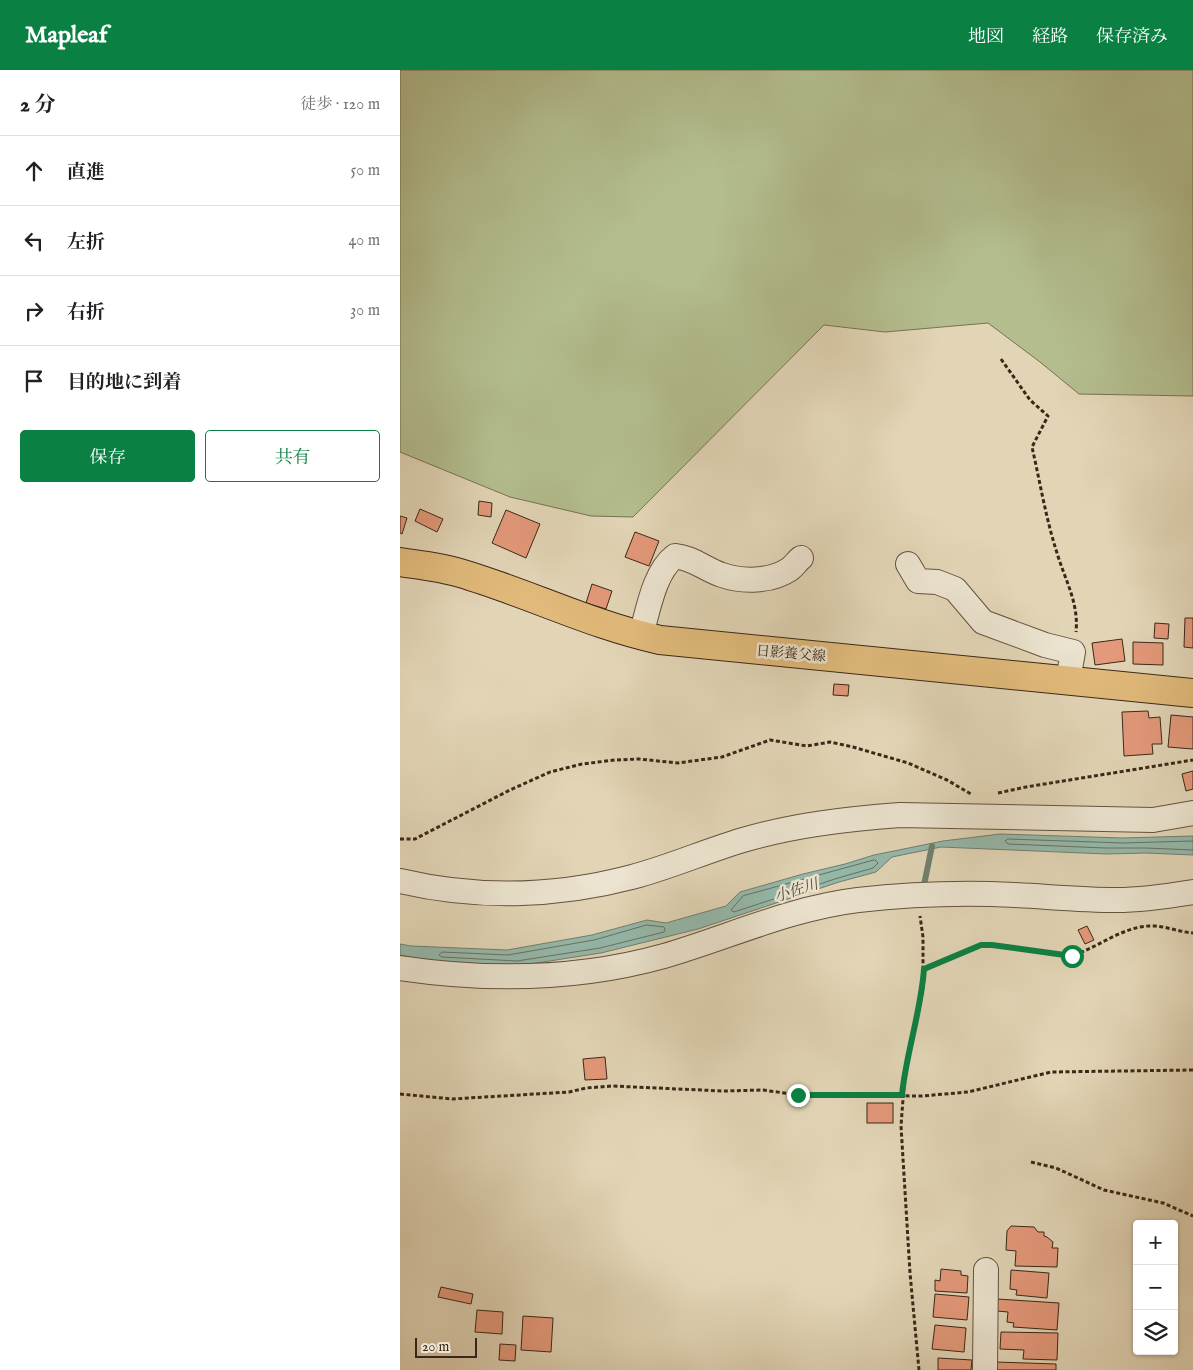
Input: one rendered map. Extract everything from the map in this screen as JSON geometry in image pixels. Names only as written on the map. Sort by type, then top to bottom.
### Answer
[{"type":"main road","name":"日影養父線","points":[[400,562],[459,573],[603,624],[641,635],[688,644],[1193,693]]},
{"type":"street","points":[[641,635],[659,576],[667,562],[675,556],[688,558],[722,575],[746,579],[770,578],[791,569],[800,558]]},
{"type":"street","points":[[908,564],[918,581],[937,582],[955,589],[983,622],[1044,645],[1074,652],[1068,680]]},
{"type":"street","points":[[400,880],[464,892],[498,894],[605,884],[664,868],[742,840],[783,830],[876,816],[1153,820],[1193,812]]},
{"type":"street","points":[[400,968],[475,977],[557,975],[647,960],[687,949],[802,911],[856,901],[934,894],[992,894],[1117,900],[1163,897],[1193,892]]},
{"type":"street","points":[[985,1370],[986,1270]]},
{"type":"path","points":[[1001,359],[1030,400],[1048,416],[1032,447],[1057,554],[1072,594],[1077,618],[1074,652]]},
{"type":"path","points":[[400,839],[415,839],[510,790],[550,772],[582,764],[616,760],[639,759],[678,764],[722,757],[770,740],[807,746],[830,742],[853,747],[908,763],[947,780],[978,798]]},
{"type":"path","points":[[997,794],[1026,787],[1193,760]]},
{"type":"path","points":[[917,896],[923,937],[924,969],[922,990],[905,1072],[901,1126],[910,1273],[919,1370]]},
{"type":"path","points":[[924,969],[981,945],[1072,956],[1135,928],[1156,926],[1193,933]]},
{"type":"path","points":[[400,1094],[452,1099],[569,1092],[586,1088],[612,1086],[723,1091],[763,1090],[798,1095],[922,1096],[968,1092],[1051,1072],[1193,1070]]},
{"type":"path","points":[[1031,1162],[1056,1168],[1104,1190],[1163,1203],[1193,1216]]},
{"type":"shaded area","points":[[400,70],[1193,70],[1193,396],[1079,394],[988,323],[885,332],[824,325],[633,517],[591,516],[510,497],[400,452]]},
{"type":"water","name":"小佐川","points":[[1000,834],[1123,838],[1193,836],[1193,855],[1106,854],[941,847],[892,857],[876,872],[839,882],[698,929],[601,953],[517,966],[434,962],[400,955],[400,944],[507,950],[592,935],[647,920],[666,923],[726,906],[740,892],[874,855],[943,841]]},
{"type":"building","points":[[479,501],[492,503],[491,517],[478,515]]},
{"type":"building","points":[[420,509],[443,519],[437,532],[415,521]]},
{"type":"building","points":[[506,510],[540,524],[526,558],[492,543]]},
{"type":"building","points":[[400,516],[407,518],[402,534],[400,533]]},
{"type":"building","points":[[635,532],[659,541],[649,566],[625,557]]},
{"type":"building","points":[[592,584],[612,591],[606,609],[586,603]]},
{"type":"building","points":[[1185,618],[1193,618],[1193,648],[1184,647]]},
{"type":"building","points":[[1155,623],[1169,624],[1168,639],[1154,638]]},
{"type":"building","points":[[1122,639],[1125,661],[1095,665],[1092,643]]},
{"type":"building","points":[[1133,642],[1163,643],[1163,665],[1133,664]]},
{"type":"building","points":[[834,684],[849,685],[848,696],[833,695]]},
{"type":"building","points":[[1148,711],[1149,718],[1160,717],[1162,744],[1152,744],[1153,754],[1124,756],[1122,712]]},
{"type":"building","points":[[1171,715],[1193,717],[1193,749],[1168,747]]},
{"type":"building","points":[[1193,771],[1193,789],[1186,791],[1182,774]]},
{"type":"building","points":[[1087,926],[1094,940],[1085,944],[1078,930]]},
{"type":"building","points":[[605,1057],[607,1079],[585,1080],[583,1059]]},
{"type":"building","points":[[867,1103],[893,1103],[893,1123],[867,1123]]},
{"type":"building","points":[[1011,1226],[1034,1227],[1038,1232],[1044,1232],[1044,1236],[1053,1242],[1052,1248],[1058,1248],[1057,1267],[1015,1266],[1016,1251],[1006,1250],[1007,1231]]},
{"type":"building","points":[[941,1269],[961,1271],[961,1275],[968,1276],[967,1293],[935,1291],[935,1280],[940,1281]]},
{"type":"building","points":[[1011,1270],[1049,1273],[1047,1298],[1016,1295],[1017,1290],[1010,1289]]},
{"type":"building","points":[[441,1287],[473,1294],[471,1304],[438,1297]]},
{"type":"building","points":[[935,1294],[969,1297],[967,1320],[933,1317]]},
{"type":"building","points":[[997,1299],[1059,1303],[1057,1330],[1013,1327],[1014,1323],[1007,1322],[1008,1312],[997,1311]]},
{"type":"building","points":[[477,1310],[503,1312],[502,1334],[475,1332]]},
{"type":"building","points":[[523,1316],[553,1318],[551,1352],[521,1350]]},
{"type":"building","points":[[935,1325],[966,1328],[964,1352],[932,1349]]},
{"type":"building","points":[[1001,1332],[1058,1333],[1057,1360],[1023,1359],[1024,1350],[1000,1349]]},
{"type":"building","points":[[500,1344],[516,1345],[515,1361],[499,1360]]},
{"type":"building","points":[[938,1358],[972,1360],[971,1370],[938,1370]]},
{"type":"building","points":[[996,1362],[1056,1364],[1056,1370],[996,1370]]},
{"type":"waterway","points":[[924,885],[932,846]]},
{"type":"route","points":[[798,1095],[902,1095],[922,990],[924,969],[981,945],[1072,956]]}]
